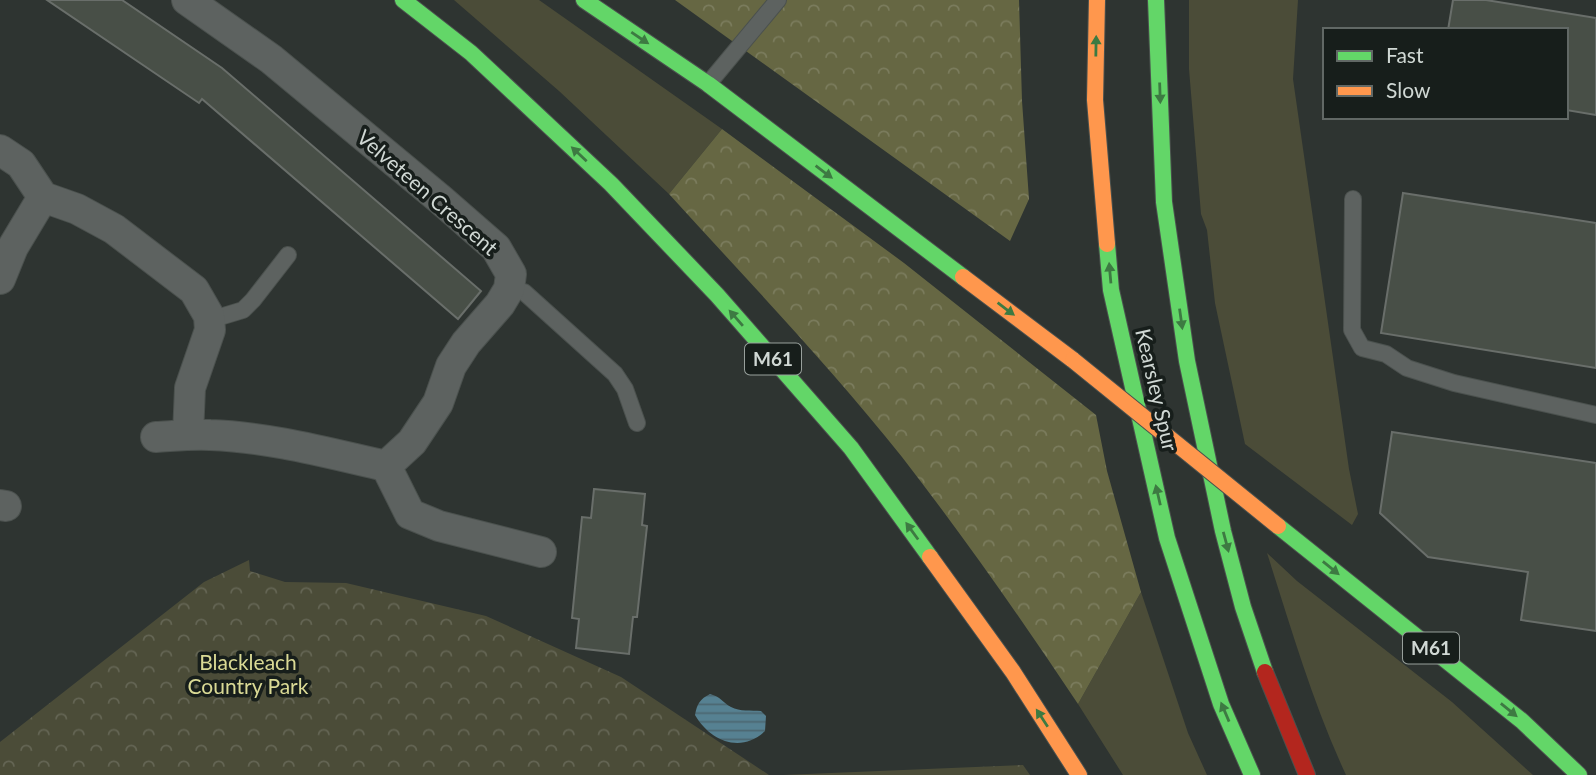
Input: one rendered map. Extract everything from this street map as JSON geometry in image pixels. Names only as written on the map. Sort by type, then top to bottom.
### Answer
[{"type":"highway","name":"M61","points":[[403,0],[471,53],[611,184],[717,295],[851,448],[1006,662],[1079,775]]},
{"type":"highway","name":"M61","points":[[584,0],[708,83],[1073,360],[1522,721],[1579,775]]},
{"type":"highway","name":"Kearsley Spur","points":[[1097,0],[1095,100],[1111,290],[1167,538],[1221,705],[1252,775]]},
{"type":"highway","name":"Kearsley Spur","points":[[1156,0],[1164,202],[1187,361],[1223,530],[1243,607],[1268,680],[1307,775]]},
{"type":"street","name":"Velveteen Crescent","points":[[187,0],[271,59],[496,248],[511,274],[509,289]]},
{"type":"street","points":[[0,150],[21,164],[43,197],[77,209],[114,229],[194,290],[210,320],[206,344],[190,388],[188,435]]},
{"type":"street","points":[[0,279],[13,247],[43,197]]},
{"type":"street","points":[[386,466],[412,442],[438,404],[452,366],[466,343],[500,304],[509,289]]},
{"type":"street","points":[[156,438],[209,435],[288,443],[386,466]]},
{"type":"street","points":[[386,466],[410,514],[439,526],[541,552]]},
{"type":"lane","points":[[708,83],[778,0]]},
{"type":"lane","points":[[1353,198],[1352,330],[1362,348],[1386,354],[1407,368],[1454,383],[1596,415]]},
{"type":"lane","points":[[210,320],[243,310],[288,255]]},
{"type":"lane","points":[[509,289],[524,292],[615,374],[625,389],[638,423]]},
{"type":"green space","points":[[454,0],[539,0],[722,129],[669,194],[559,91]]},
{"type":"green space","points":[[675,0],[1019,0],[1029,199],[1010,241]]},
{"type":"green space","points":[[1189,0],[1298,0],[1293,79],[1349,469],[1358,514],[1352,525],[1245,444],[1215,303],[1207,230],[1201,214],[1189,69]]},
{"type":"green space","points":[[722,129],[904,263],[1096,415],[1107,471],[1141,592],[1078,704],[992,579],[902,457],[817,356],[669,194]]},
{"type":"green space","points":[[1267,553],[1297,581],[1452,702],[1533,775],[1346,775],[1313,693]]},
{"type":"green space","name":"Blackleach Country Park","points":[[249,560],[250,571],[285,582],[346,583],[486,616],[621,677],[769,775],[0,775],[0,742],[204,582]]},
{"type":"green space","points":[[1141,592],[1188,733],[1207,775],[1123,775],[1078,704]]},
{"type":"green space","points":[[1023,765],[1030,775],[783,775]]},
{"type":"water","points":[[710,694],[734,709],[761,711],[766,716],[765,731],[746,742],[736,743],[717,738],[695,715],[700,702]]},
{"type":"building","points":[[47,0],[122,0],[222,68],[481,291],[458,319],[202,99],[199,103]]},
{"type":"building","points":[[1453,0],[1486,0],[1596,18],[1596,115],[1568,110],[1568,28],[1448,28]]},
{"type":"building","points":[[1403,193],[1596,223],[1596,368],[1381,333]]},
{"type":"building","points":[[1392,432],[1596,463],[1596,631],[1521,620],[1528,572],[1428,557],[1380,513]]},
{"type":"building","points":[[594,489],[645,494],[642,525],[647,526],[637,617],[633,617],[629,654],[576,648],[579,619],[572,618],[582,517],[591,518]]},
{"type":"traffic: fast","points":[[403,0],[471,53],[611,184],[717,295],[851,448],[930,557]]},
{"type":"traffic: fast","points":[[584,0],[708,84],[963,277]]},
{"type":"traffic: fast","points":[[1156,0],[1164,202],[1187,361],[1223,531],[1243,607],[1265,672]]},
{"type":"traffic: fast","points":[[1107,244],[1111,290],[1167,538],[1221,704],[1252,775]]},
{"type":"traffic: fast","points":[[1278,526],[1522,721],[1579,775]]},
{"type":"traffic: slow","points":[[1097,0],[1095,100],[1107,244]]},
{"type":"traffic: slow","points":[[963,277],[1073,360]]},
{"type":"traffic: slow","points":[[1073,360],[1278,526]]},
{"type":"traffic: slow","points":[[930,557],[1013,672],[1079,775]]},
{"type":"traffic: jam","points":[[1265,672],[1307,775]]}]
